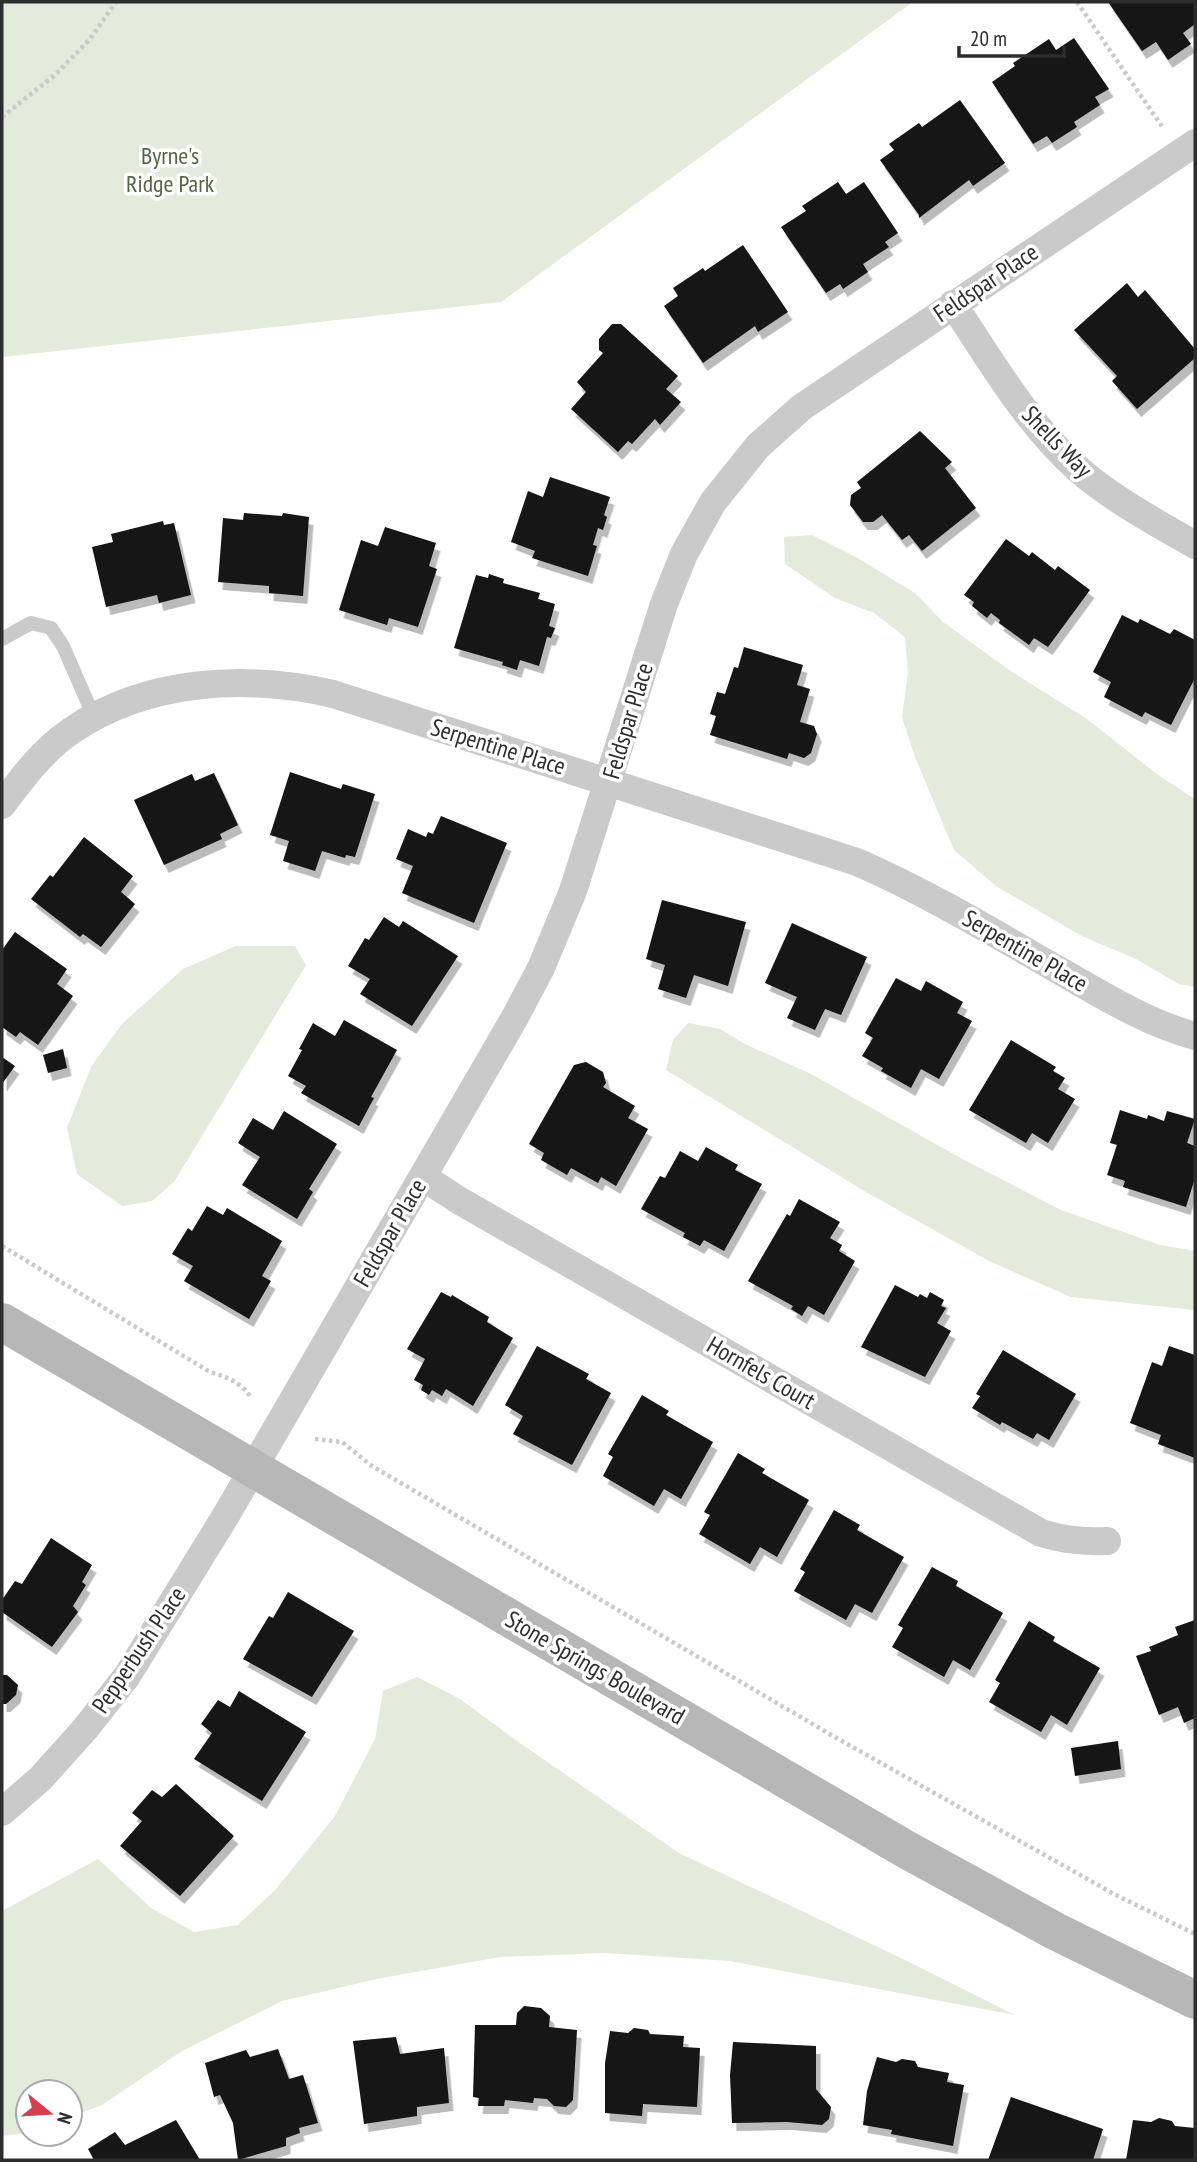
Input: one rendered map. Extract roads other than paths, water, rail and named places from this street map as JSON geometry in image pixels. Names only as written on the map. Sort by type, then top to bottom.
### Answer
[{"type":"street","name":"Feldspar Place","points":[[252,1468],[423,1177],[541,968],[573,891],[664,604],[684,554],[713,502],[758,446],[802,407],[1195,143]]},
{"type":"street","name":"Shells Way","points":[[953,304],[1038,428],[1078,469],[1124,504],[1195,545]]},
{"type":"street","name":"Serpentine Place","points":[[2,805],[53,746],[94,717],[137,699],[179,689],[243,682],[290,685],[333,694],[869,867],[928,896],[1127,1009],[1168,1028],[1195,1036]]},
{"type":"street","name":"Hornfels Court","points":[[423,1177],[460,1201],[1041,1533],[1082,1542],[1107,1541]]},
{"type":"street","name":"Stone Springs Boulevard","points":[[2,1322],[908,1850],[1055,1931],[1195,2000]]},
{"type":"street","name":"Pepperbush Place","points":[[2,1812],[40,1779],[85,1729],[127,1676],[252,1468]]},
{"type":"lane","points":[[2,639],[31,623],[51,628],[63,646],[94,717]]},
{"type":"park label","name":"Byrne's Ridge Park","points":[[170,170]]}]
